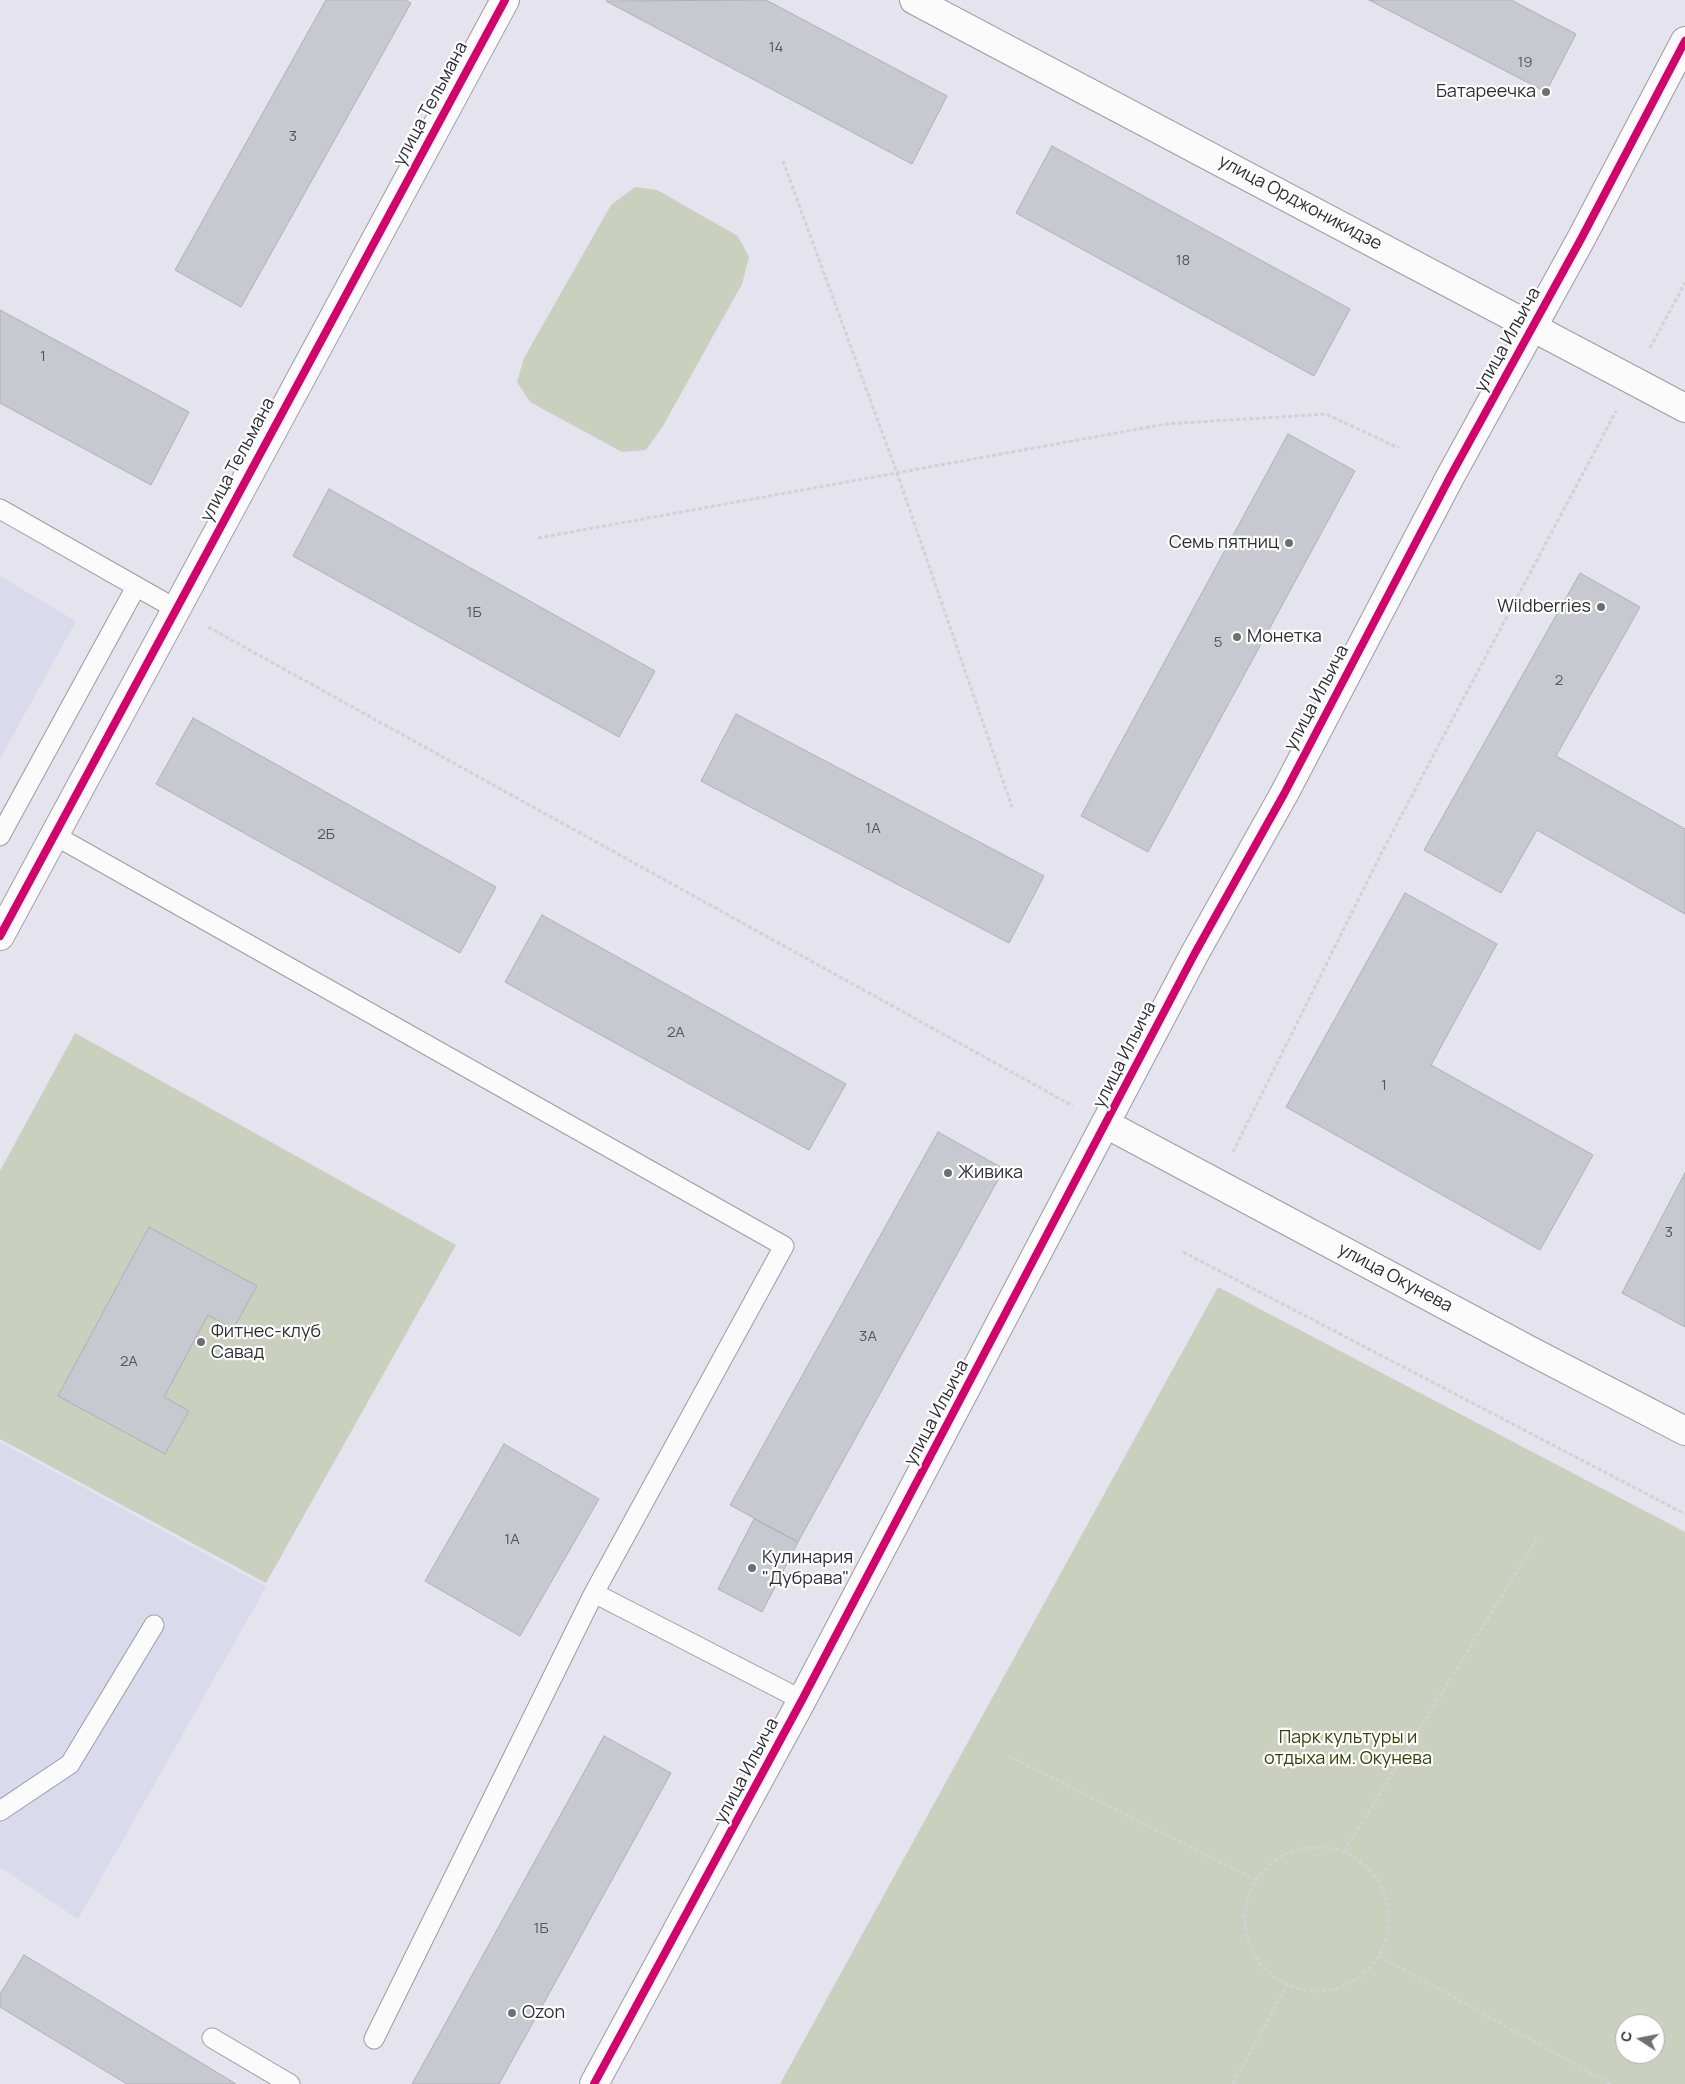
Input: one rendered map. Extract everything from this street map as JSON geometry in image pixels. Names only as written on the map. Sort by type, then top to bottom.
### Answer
[{"type":"street","name":"улица Тельмана","points":[[0,936],[505,0]]},
{"type":"street","name":"улица Орджоникидзе","points":[[914,0],[1685,408]]},
{"type":"street","name":"улица Ильича","points":[[594,2084],[802,1700],[1195,952],[1284,794],[1450,477],[1581,239],[1685,40]]},
{"type":"street","name":"улица Окунева","points":[[1106,1124],[1529,1350],[1685,1431]]},
{"type":"lane","points":[[0,509],[176,609]]},
{"type":"lane","points":[[0,836],[136,586]]},
{"type":"lane","points":[[54,835],[784,1246],[594,1593],[374,2039]]},
{"type":"lane","points":[[594,1593],[802,1700]]},
{"type":"lane","points":[[0,1811],[70,1764],[154,1625]]},
{"type":"lane","points":[[212,2038],[290,2084]]},
{"type":"path","points":[[783,161],[897,473],[1012,808]]},
{"type":"path","points":[[1218,1183],[1382,852],[1685,283]]},
{"type":"path","points":[[538,538],[1166,424],[1326,414],[1400,448]]},
{"type":"path","points":[[176,609],[1106,1124]]},
{"type":"path","points":[[1183,1252],[1685,1514]]},
{"type":"path","points":[[1344,1852],[1538,1537]]},
{"type":"path","points":[[1009,1756],[1256,1880]]},
{"type":"path","points":[[1319,1846],[1344,1852],[1365,1864],[1380,1884],[1388,1908],[1388,1932],[1380,1956],[1366,1972],[1349,1984],[1329,1991],[1307,1991],[1287,1985],[1267,1972],[1252,1952],[1244,1927],[1246,1903],[1256,1880],[1272,1861],[1295,1850],[1319,1846]]},
{"type":"path","points":[[1380,1956],[1611,2084]]},
{"type":"path","points":[[1233,2084],[1287,1985]]},
{"type":"shaded area","points":[[0,576],[76,621],[0,759]]},
{"type":"shaded area","points":[[0,1442],[266,1587],[78,1919],[0,1867]]},
{"type":"green space","points":[[635,187],[657,190],[738,236],[749,257],[742,284],[663,426],[646,450],[622,452],[530,402],[517,382],[524,358],[611,205]]},
{"type":"green space","name":"Фитнес-клуб Савад","points":[[75,1033],[456,1245],[266,1583],[0,1439],[0,1171]]},
{"type":"green space","name":"Парк культуры и отдыха им. Окунева","points":[[1218,1287],[1685,1532],[1685,2084],[780,2084]]},
{"type":"building","points":[[326,0],[405,0],[411,3],[241,307],[175,270]]},
{"type":"building","points":[[766,0],[947,96],[912,164],[606,1]]},
{"type":"building","points":[[1369,0],[1511,0],[1576,34],[1546,92]]},
{"type":"building","points":[[1052,146],[1350,309],[1314,376],[1016,213]]},
{"type":"building","points":[[0,310],[189,412],[151,485],[0,403]]},
{"type":"building","points":[[1288,434],[1355,471],[1148,852],[1081,816]]},
{"type":"building","points":[[329,489],[655,671],[619,737],[293,556]]},
{"type":"building","points":[[1580,573],[1640,607],[1556,756],[1685,829],[1685,914],[1537,830],[1501,893],[1424,850]]},
{"type":"building","points":[[736,714],[1044,876],[1009,943],[701,781]]},
{"type":"building","points":[[193,718],[496,887],[460,953],[156,784]]},
{"type":"building","points":[[1405,893],[1497,944],[1431,1065],[1593,1155],[1540,1250],[1286,1107]]},
{"type":"building","points":[[542,915],[846,1084],[809,1150],[505,982]]},
{"type":"building","points":[[938,1132],[1004,1169],[798,1542],[730,1505]]},
{"type":"building","points":[[1685,1173],[1685,1327],[1622,1293]]},
{"type":"building","points":[[149,1227],[257,1286],[233,1329],[208,1315],[164,1397],[189,1411],[165,1454],[58,1396]]},
{"type":"building","points":[[504,1444],[599,1499],[520,1636],[425,1581]]},
{"type":"building","points":[[754,1519],[798,1542],[762,1612],[718,1589]]},
{"type":"building","points":[[604,1736],[671,1773],[499,2084],[412,2084]]},
{"type":"building","points":[[24,1955],[236,2084],[127,2084],[0,2007],[0,1994]]},
{"type":"cycle path","points":[[0,936],[505,0]]},
{"type":"cycle path","points":[[594,2084],[802,1700],[1195,953],[1284,794],[1450,477],[1581,239],[1685,41]]},
{"type":"place","name":"Батареечка","points":[[1546,92]]},
{"type":"place","name":"Семь пятниц","points":[[1289,543]]},
{"type":"place","name":"Wildberries","points":[[1601,607]]},
{"type":"place","name":"Монетка","points":[[1237,637]]},
{"type":"place","name":"Живика","points":[[948,1173]]},
{"type":"place","name":"Фитнес-клуб Савад","points":[[201,1342]]},
{"type":"place","name":"Кулинария \"Дубрава\"","points":[[752,1568]]},
{"type":"place","name":"Ozon","points":[[512,2013]]}]
